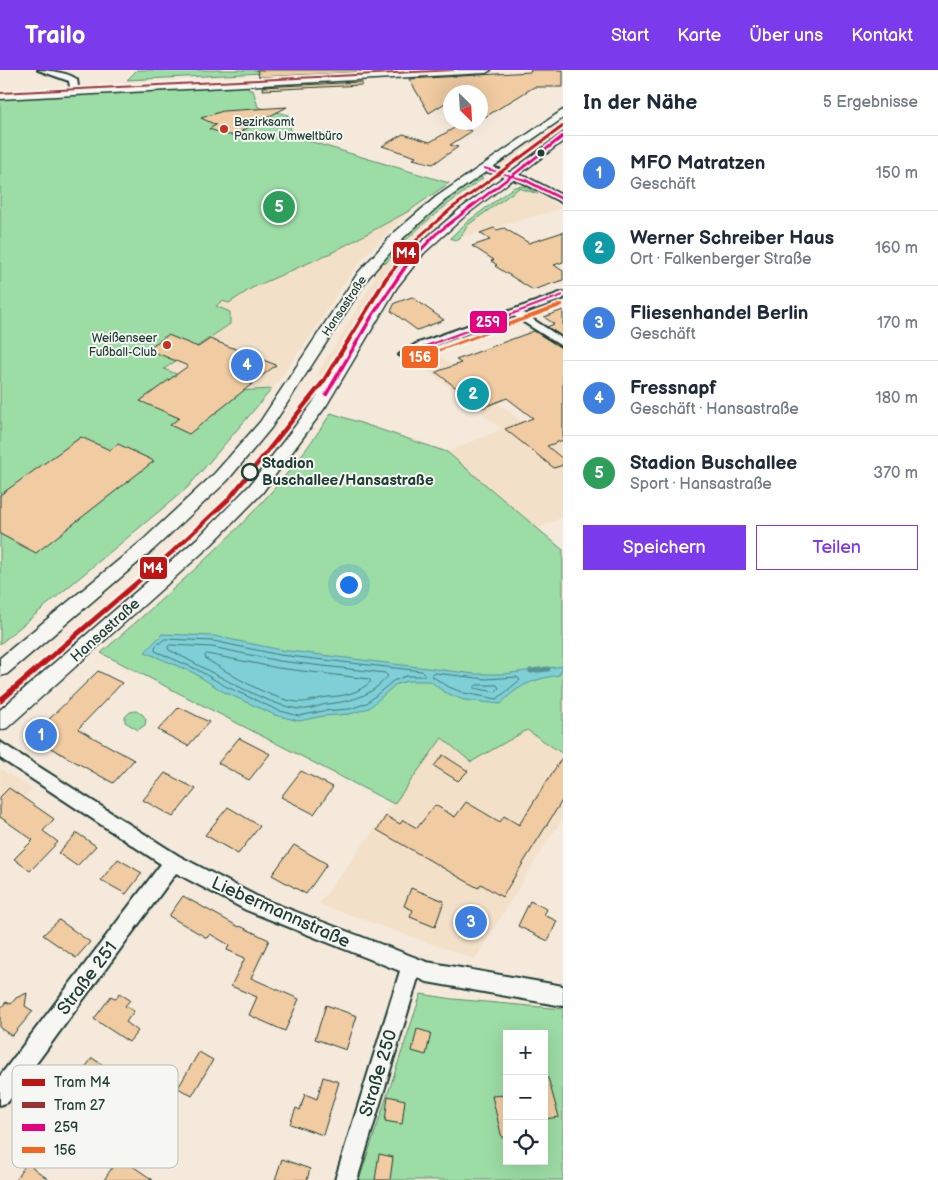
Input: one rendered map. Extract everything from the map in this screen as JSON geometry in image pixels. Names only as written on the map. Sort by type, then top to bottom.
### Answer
[{"type":"main road","points":[[0,96],[74,89],[379,70]]},
{"type":"main road","points":[[0,90],[74,89],[486,70]]},
{"type":"main road","name":"Hansastraße","points":[[0,670],[148,545],[211,487],[266,425],[370,267],[415,220],[440,199],[563,113]]},
{"type":"main road","name":"Hansastraße","points":[[0,722],[206,540],[256,488],[319,406],[372,316],[406,265],[436,234],[563,136]]},
{"type":"street","points":[[42,70],[72,79],[74,89]]},
{"type":"street","points":[[56,74],[64,70]]},
{"type":"street","points":[[485,168],[525,180],[563,200]]},
{"type":"street","points":[[405,355],[420,346],[563,295]]},
{"type":"street","points":[[515,312],[563,344]]},
{"type":"street","name":"Liebermannstraße","points":[[0,749],[173,862],[252,904],[411,967],[428,972],[563,996]]},
{"type":"street","name":"Straße 251","points":[[22,1065],[173,862]]},
{"type":"street","name":"Straße 250","points":[[346,1180],[411,967]]},
{"type":"street","name":"Straße 251","points":[[0,1094],[12,1078]]},
{"type":"shaded area","points":[[444,70],[183,85],[182,81]]},
{"type":"shaded area","points":[[543,135],[550,137],[507,169],[499,167],[502,165],[500,164]]},
{"type":"shaded area","points":[[483,178],[493,181],[438,223],[440,225],[392,275],[330,378],[317,375],[370,287],[381,262],[386,263],[405,241],[431,217]]},
{"type":"shaded area","points":[[519,188],[538,194],[562,208],[460,238],[467,225]]},
{"type":"shaded area","points":[[409,211],[366,255],[337,293],[317,327],[272,389],[220,392],[164,369],[230,324],[216,306],[229,296],[333,252]]},
{"type":"shaded area","points":[[436,353],[522,422],[563,405],[563,517],[538,528],[447,452],[502,429],[414,360]]},
{"type":"shaded area","points":[[527,730],[563,754],[563,819],[475,959],[319,904],[442,738],[471,761]]},
{"type":"shaded area","points":[[0,769],[32,789],[0,820]]},
{"type":"green space","points":[[137,70],[262,70],[263,73],[127,80]]},
{"type":"green space","points":[[247,85],[249,90],[253,90],[258,107],[288,115],[292,136],[449,183],[409,211],[333,252],[252,288],[229,303],[222,301],[216,306],[230,312],[230,324],[164,369],[220,392],[272,389],[187,488],[0,644],[0,99]]},
{"type":"green space","points":[[479,177],[483,178],[419,228],[396,250],[386,263],[381,262],[429,214]]},
{"type":"green space","points":[[524,186],[538,194],[519,188],[468,225],[460,238],[455,240],[450,238],[467,222],[514,187]]},
{"type":"green space","points":[[331,413],[447,452],[563,550],[563,754],[527,730],[471,762],[442,738],[394,804],[101,653],[194,570],[254,511],[307,448]]},
{"type":"green space","points":[[136,711],[146,719],[145,725],[138,730],[125,722],[125,717],[130,712]]},
{"type":"green space","points":[[421,994],[453,999],[563,1009],[563,1180],[359,1180]]},
{"type":"water","points":[[162,634],[214,636],[281,650],[475,674],[504,674],[563,666],[559,675],[527,684],[513,692],[501,704],[464,700],[444,692],[430,681],[407,681],[395,685],[369,708],[350,714],[323,716],[299,721],[275,715],[222,691],[194,673],[145,652]]},
{"type":"building","points":[[257,70],[361,70],[361,72],[259,77]]},
{"type":"building","points":[[530,70],[563,70],[563,87],[534,87],[488,115],[488,85],[443,85],[443,104],[429,113],[409,79],[531,72]]},
{"type":"building","points":[[362,82],[362,85],[263,90],[262,87]]},
{"type":"building","points":[[287,107],[234,135],[209,129],[216,125],[201,118],[223,111]]},
{"type":"building","points":[[451,130],[472,131],[450,145],[458,147],[433,164],[413,159],[416,157],[382,146],[403,134],[430,142]]},
{"type":"building","points":[[494,228],[497,230],[504,228],[529,243],[563,232],[563,262],[554,265],[563,271],[563,280],[533,290],[495,266],[497,265],[491,261],[494,260],[472,246],[490,240],[480,233]]},
{"type":"building","points":[[412,297],[444,320],[417,330],[391,311],[395,303]]},
{"type":"building","points":[[563,310],[563,337],[547,327],[554,324],[544,317]]},
{"type":"building","points":[[534,331],[563,349],[563,440],[547,446],[563,459],[563,465],[554,468],[505,429],[533,418],[507,398],[482,408],[436,372],[461,363],[456,360]]},
{"type":"building","points":[[168,335],[198,347],[210,339],[276,365],[189,434],[170,425],[179,418],[140,401],[188,366],[147,349]]},
{"type":"building","points":[[81,437],[110,450],[118,444],[154,461],[36,553],[0,534],[0,495]]},
{"type":"building","points":[[98,671],[122,683],[78,729],[134,760],[113,783],[31,737]]},
{"type":"building","points":[[179,707],[209,722],[188,746],[158,730]]},
{"type":"building","points":[[239,738],[270,754],[249,780],[218,763]]},
{"type":"building","points":[[443,755],[468,771],[458,781],[434,766]]},
{"type":"building","points":[[563,756],[563,799],[502,897],[481,884],[478,888],[377,830],[386,816],[400,824],[403,820],[417,828],[435,805],[455,817],[466,802],[500,822],[504,816],[519,825]]},
{"type":"building","points":[[301,771],[333,787],[314,814],[281,797]]},
{"type":"building","points":[[165,773],[196,789],[173,817],[143,800]]},
{"type":"building","points":[[9,788],[54,819],[43,831],[58,842],[30,871],[14,859],[33,840],[0,817],[0,797]]},
{"type":"building","points":[[228,807],[260,826],[238,854],[205,835]]},
{"type":"building","points":[[77,833],[96,846],[77,866],[58,853]]},
{"type":"building","points":[[294,845],[327,864],[306,894],[272,875]]},
{"type":"building","points":[[118,859],[142,873],[126,894],[101,880]]},
{"type":"building","points":[[411,888],[444,901],[435,927],[410,917],[413,910],[404,906]]},
{"type":"building","points":[[183,896],[239,927],[269,940],[251,978],[299,999],[285,1031],[249,1015],[257,997],[231,986],[245,958],[227,950],[229,945],[210,934],[207,938],[169,916]]},
{"type":"building","points":[[530,901],[547,909],[544,915],[557,921],[548,941],[518,926]]},
{"type":"building","points":[[59,920],[90,942],[76,958],[43,935]]},
{"type":"building","points":[[27,993],[25,1006],[33,1011],[12,1036],[0,1028],[0,1009],[6,1002],[11,1004],[16,998]]},
{"type":"building","points":[[119,993],[130,1000],[125,1006],[134,1011],[126,1022],[138,1031],[129,1042],[94,1019],[111,996],[116,999]]},
{"type":"building","points":[[326,1005],[357,1016],[346,1050],[315,1039]]},
{"type":"building","points":[[417,1029],[431,1033],[426,1055],[412,1051]]},
{"type":"building","points":[[199,1052],[213,1060],[192,1096],[178,1088]]},
{"type":"building","points":[[92,1058],[103,1065],[87,1065]]},
{"type":"building","points":[[323,1077],[339,1082],[323,1135],[290,1124],[296,1108],[300,1110],[305,1094],[317,1099]]},
{"type":"building","points":[[548,1078],[559,1117],[548,1118]]},
{"type":"building","points":[[503,1095],[503,1138],[502,1138],[492,1096]]},
{"type":"building","points":[[388,1096],[405,1100],[402,1124],[385,1121]]},
{"type":"building","points":[[379,1154],[393,1157],[390,1180],[375,1180]]},
{"type":"building","points":[[282,1159],[310,1169],[307,1180],[275,1180]]},
{"type":"building","points":[[23,1168],[33,1168],[49,1180],[15,1180]]},
{"type":"building","points":[[112,1168],[135,1168],[153,1180],[104,1180]]},
{"type":"waterway","points":[[531,671],[548,669]]},
{"type":"tram line","name":"27","points":[[0,93],[453,70]]},
{"type":"tram line","name":"M4","points":[[0,701],[171,553],[228,500],[323,382],[386,278],[420,236],[452,208],[563,126]]},
{"type":"transit line","name":"259","points":[[326,395],[372,316],[406,265],[436,234],[563,136]]},
{"type":"transit line","name":"259","points":[[485,168],[525,180],[563,200]]},
{"type":"transit line","name":"259","points":[[414,350],[563,295]]},
{"type":"transit line","name":"156","points":[[417,358],[563,304]]},
{"type":"place","name":"Bezirksamt Pankow Umweltbüro","points":[[224,129]]},
{"type":"place","name":"Stadion Buschallee","points":[[279,207]]},
{"type":"place","name":"Weißenseer Fußball-Club","points":[[167,345]]},
{"type":"place","name":"Fressnapf","points":[[247,365]]},
{"type":"place","name":"Werner Schreiber Haus","points":[[473,394]]},
{"type":"place","name":"Stadion Buschallee/Hansastraße","points":[[250,472]]},
{"type":"place","name":"MFO Matratzen","points":[[41,735]]},
{"type":"place","name":"Fliesenhandel Berlin","points":[[471,922]]}]
